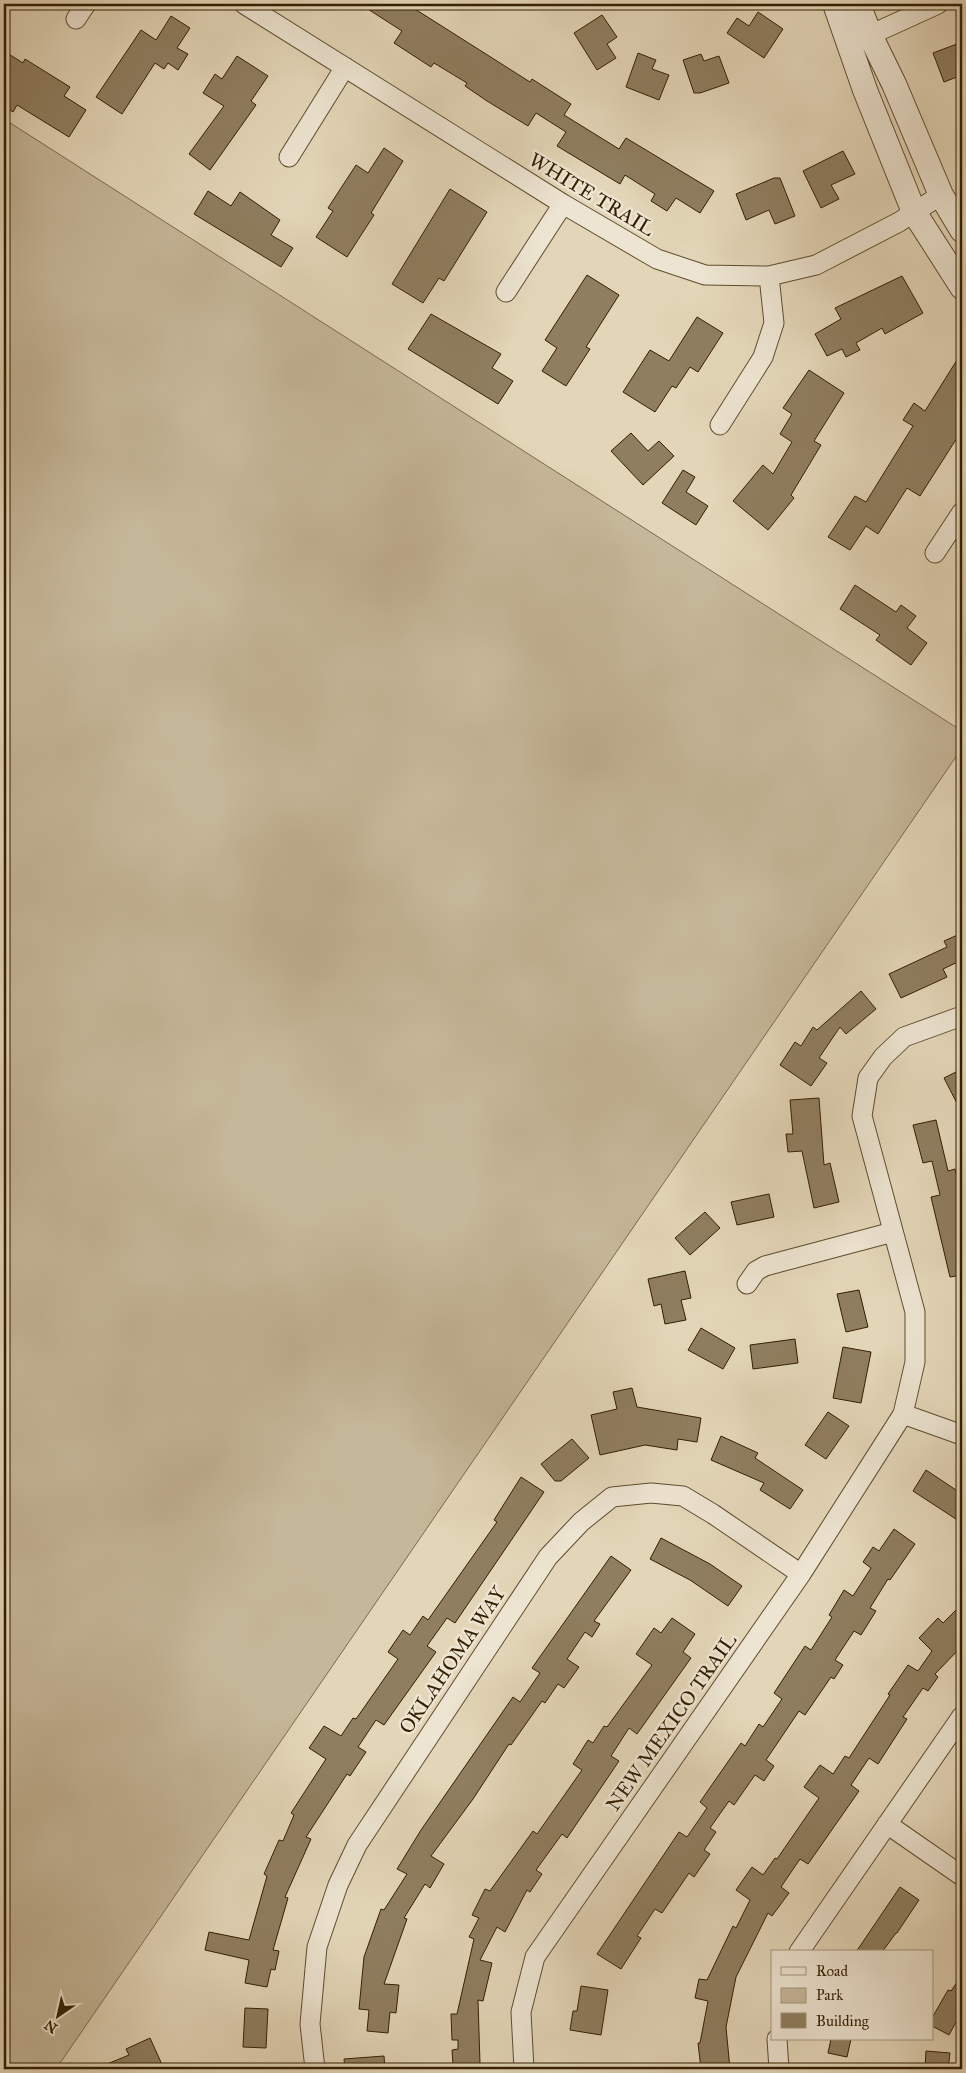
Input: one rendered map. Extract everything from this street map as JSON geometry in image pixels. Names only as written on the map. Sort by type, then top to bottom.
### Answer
[{"type":"street","name":"WHITE TRAIL","points":[[244,4],[562,204],[657,259],[706,275],[769,276],[816,265],[941,196]]},
{"type":"street","points":[[835,4],[894,84],[941,196],[962,230]]},
{"type":"street","points":[[858,4],[859,37],[865,90],[914,212],[962,287]]},
{"type":"street","points":[[859,37],[938,4]]},
{"type":"street","points":[[289,157],[345,67]]},
{"type":"street","points":[[506,292],[562,204]]},
{"type":"street","points":[[720,425],[764,357],[774,323],[769,276]]},
{"type":"street","points":[[935,552],[962,512]]},
{"type":"street","points":[[962,1016],[904,1037],[883,1057],[868,1078],[862,1116],[915,1312],[915,1362],[904,1414],[962,1435]]},
{"type":"street","points":[[747,1284],[756,1271],[766,1266],[893,1232]]},
{"type":"street","name":"NEW MEXICO TRAIL","points":[[524,2069],[521,2012],[535,1957],[801,1574],[904,1414]]},
{"type":"street","name":"OKLAHOMA WAY","points":[[315,2069],[310,2024],[317,1947],[338,1885],[353,1853],[548,1557],[581,1522],[612,1497],[651,1493],[683,1496],[713,1514],[801,1574]]},
{"type":"street","points":[[800,1950],[962,1716]]},
{"type":"street","points":[[887,1824],[962,1876]]},
{"type":"street","points":[[777,2040],[779,2069]]},
{"type":"green space","points":[[4,119],[962,731],[962,748],[56,2069],[4,2069]]},
{"type":"building","points":[[360,4],[407,4],[530,82],[532,79],[571,104],[564,115],[619,149],[626,138],[714,191],[700,213],[676,198],[667,211],[651,201],[655,194],[625,175],[620,184],[557,146],[566,132],[536,113],[528,126],[465,86],[467,83],[434,63],[431,67],[394,43],[402,31]]},
{"type":"building","points":[[758,12],[783,29],[764,58],[727,33],[737,18],[749,26]]},
{"type":"building","points":[[602,15],[617,37],[607,44],[616,58],[597,70],[574,33]]},
{"type":"building","points":[[171,16],[190,28],[177,48],[188,54],[178,70],[168,63],[164,69],[155,63],[122,114],[96,97],[141,30],[156,40]]},
{"type":"building","points":[[962,42],[962,75],[944,82],[933,53]]},
{"type":"building","points":[[4,51],[23,63],[25,59],[70,87],[64,96],[86,110],[69,137],[17,105],[13,112],[4,106]]},
{"type":"building","points":[[638,53],[656,60],[652,69],[669,75],[659,100],[626,87]]},
{"type":"building","points":[[701,54],[704,61],[719,56],[729,83],[700,93],[694,93],[683,60]]},
{"type":"building","points":[[237,56],[268,76],[251,101],[256,105],[210,170],[189,154],[224,106],[203,93],[215,74],[222,79]]},
{"type":"building","points":[[384,148],[403,161],[371,213],[374,215],[347,257],[316,237],[333,211],[328,208],[356,165],[368,173]]},
{"type":"building","points":[[843,151],[855,174],[831,185],[839,199],[821,208],[803,171]]},
{"type":"building","points":[[774,178],[780,178],[795,216],[775,224],[769,210],[746,220],[736,194]]},
{"type":"building","points":[[450,189],[487,212],[444,281],[439,278],[423,303],[392,284]]},
{"type":"building","points":[[208,191],[231,206],[240,192],[280,220],[271,235],[293,248],[281,267],[194,214]]},
{"type":"building","points":[[587,275],[619,295],[586,347],[590,349],[566,386],[542,371],[557,348],[545,340]]},
{"type":"building","points":[[902,276],[923,313],[885,334],[882,328],[856,343],[860,350],[846,357],[842,349],[827,356],[815,334],[841,319],[835,308]]},
{"type":"building","points":[[431,314],[501,354],[492,368],[513,381],[498,404],[408,349]]},
{"type":"building","points":[[697,317],[723,333],[698,372],[690,367],[676,388],[672,386],[655,412],[623,392],[650,350],[669,361]]},
{"type":"building","points":[[962,352],[962,430],[920,496],[907,488],[878,534],[866,526],[850,550],[828,537],[855,496],[866,502],[913,426],[903,420],[914,403],[925,411]]},
{"type":"building","points":[[809,370],[844,393],[814,441],[821,445],[791,495],[794,498],[768,530],[733,501],[763,465],[773,474],[792,442],[780,434],[792,414],[783,408]]},
{"type":"building","points":[[631,433],[648,451],[659,441],[674,456],[643,485],[611,451]]},
{"type":"building","points":[[683,470],[695,477],[686,492],[708,506],[696,525],[662,503]]},
{"type":"building","points":[[855,585],[896,612],[901,605],[916,616],[907,628],[927,643],[911,665],[876,640],[880,635],[840,609]]},
{"type":"building","points":[[962,933],[962,960],[943,969],[947,977],[901,998],[889,974],[947,947],[944,941]]},
{"type":"building","points":[[861,991],[876,1009],[846,1034],[840,1027],[819,1058],[827,1063],[811,1086],[780,1065],[795,1042],[801,1046],[813,1027],[817,1030]]},
{"type":"building","points":[[962,1069],[962,1113],[944,1078]]},
{"type":"building","points":[[819,1098],[824,1165],[830,1163],[839,1202],[814,1208],[802,1151],[788,1152],[786,1134],[793,1134],[790,1100]]},
{"type":"building","points":[[936,1120],[948,1171],[955,1169],[960,1190],[962,1189],[962,1275],[950,1277],[931,1197],[940,1195],[932,1161],[923,1163],[913,1125]]},
{"type":"building","points":[[769,1194],[774,1217],[737,1225],[731,1202]]},
{"type":"building","points":[[705,1212],[720,1228],[690,1255],[675,1238]]},
{"type":"building","points":[[685,1271],[691,1298],[681,1300],[686,1320],[665,1324],[661,1304],[654,1306],[648,1279]]},
{"type":"building","points":[[859,1290],[868,1327],[846,1332],[837,1294]]},
{"type":"building","points":[[701,1328],[735,1348],[723,1369],[688,1350]]},
{"type":"building","points":[[795,1339],[798,1363],[753,1369],[750,1345]]},
{"type":"building","points":[[843,1347],[871,1352],[861,1403],[833,1398]]},
{"type":"building","points":[[632,1388],[637,1407],[701,1418],[697,1442],[678,1439],[677,1450],[645,1445],[600,1455],[591,1415],[617,1409],[613,1392]]},
{"type":"building","points":[[828,1412],[849,1426],[826,1459],[805,1445]]},
{"type":"building","points":[[721,1436],[758,1453],[755,1458],[803,1490],[790,1509],[760,1490],[764,1483],[711,1460]]},
{"type":"building","points":[[572,1439],[589,1458],[561,1481],[555,1481],[541,1464]]},
{"type":"building","points":[[926,1470],[962,1494],[962,1523],[913,1491]]},
{"type":"building","points":[[521,1477],[544,1492],[455,1623],[447,1618],[427,1646],[436,1652],[384,1725],[376,1720],[358,1747],[366,1752],[350,1776],[347,1774],[306,1837],[311,1839],[285,1897],[288,1898],[273,1950],[279,1951],[275,1970],[271,1969],[267,1987],[245,1983],[249,1960],[205,1950],[209,1932],[249,1940],[267,1876],[264,1874],[279,1840],[283,1841],[294,1815],[291,1813],[326,1759],[309,1748],[324,1726],[341,1736],[353,1718],[356,1719],[398,1659],[388,1652],[403,1630],[410,1635],[423,1616],[428,1620],[497,1522],[494,1520]]},
{"type":"building","points":[[894,1529],[915,1544],[890,1580],[888,1579],[870,1608],[876,1611],[861,1635],[854,1631],[835,1660],[843,1665],[834,1679],[831,1677],[805,1715],[799,1711],[766,1760],[774,1766],[764,1781],[755,1775],[734,1805],[729,1801],[710,1828],[716,1832],[704,1850],[710,1854],[694,1877],[689,1873],[662,1913],[655,1909],[637,1936],[641,1938],[621,1969],[597,1954],[679,1832],[687,1837],[707,1808],[700,1802],[741,1743],[745,1746],[759,1724],[763,1727],[782,1699],[774,1693],[805,1646],[811,1650],[832,1617],[829,1615],[844,1590],[853,1596],[871,1568],[863,1562],[873,1547],[879,1551]]},
{"type":"building","points":[[661,1538],[710,1564],[742,1586],[728,1606],[690,1580],[650,1559]]},
{"type":"building","points":[[611,1556],[631,1570],[594,1621],[600,1624],[592,1637],[585,1632],[567,1659],[579,1667],[564,1688],[558,1684],[545,1703],[542,1701],[511,1745],[509,1744],[473,1799],[431,1856],[444,1864],[430,1888],[425,1884],[404,1918],[407,1919],[384,1984],[399,1985],[396,2013],[390,2012],[388,2033],[367,2031],[369,2010],[359,2009],[364,1957],[381,1909],[384,1910],[407,1874],[397,1869],[421,1830],[513,1697],[520,1702],[540,1673],[532,1668]]},
{"type":"building","points":[[962,1604],[962,1646],[935,1674],[938,1677],[928,1691],[923,1688],[903,1717],[907,1719],[878,1764],[869,1758],[851,1785],[859,1791],[808,1864],[800,1859],[781,1887],[789,1893],[772,1916],[768,1913],[736,1977],[726,2027],[730,2069],[701,2069],[698,2043],[700,2043],[708,2001],[695,1998],[699,1979],[707,1980],[733,1926],[736,1928],[750,1900],[736,1890],[752,1867],[763,1875],[775,1858],[777,1859],[819,1798],[804,1787],[820,1765],[833,1774],[845,1756],[849,1758],[908,1665],[918,1671],[932,1651],[919,1638],[938,1618],[943,1623]]},
{"type":"building","points":[[672,1618],[695,1634],[683,1652],[691,1658],[637,1734],[629,1728],[611,1756],[619,1761],[567,1838],[562,1834],[536,1870],[542,1874],[530,1892],[527,1890],[505,1932],[497,1927],[480,1960],[492,1963],[483,2001],[478,2000],[480,2064],[453,2065],[452,2050],[458,2049],[458,2040],[452,2040],[451,2014],[457,2014],[474,1939],[469,1937],[479,1918],[472,1915],[485,1889],[490,1891],[533,1831],[537,1834],[582,1770],[573,1764],[588,1740],[593,1743],[604,1726],[607,1727],[652,1665],[636,1654],[654,1628],[661,1633]]},
{"type":"building","points":[[900,1887],[919,1900],[883,1950],[857,1950]]},
{"type":"building","points":[[962,1975],[962,2011],[949,2035],[934,2027],[934,2014],[948,1990],[951,1991]]},
{"type":"building","points":[[581,1986],[608,1990],[601,2035],[570,2030],[573,2011],[577,2011]]},
{"type":"building","points":[[245,2008],[268,2009],[266,2048],[243,2047]]},
{"type":"building","points":[[150,2038],[164,2069],[95,2069],[129,2055],[126,2049]]},
{"type":"building","points":[[831,2040],[851,2040],[847,2057],[828,2053]]},
{"type":"building","points":[[926,2051],[950,2053],[948,2069],[925,2069]]},
{"type":"building","points":[[384,2056],[385,2069],[345,2069],[344,2059]]}]
